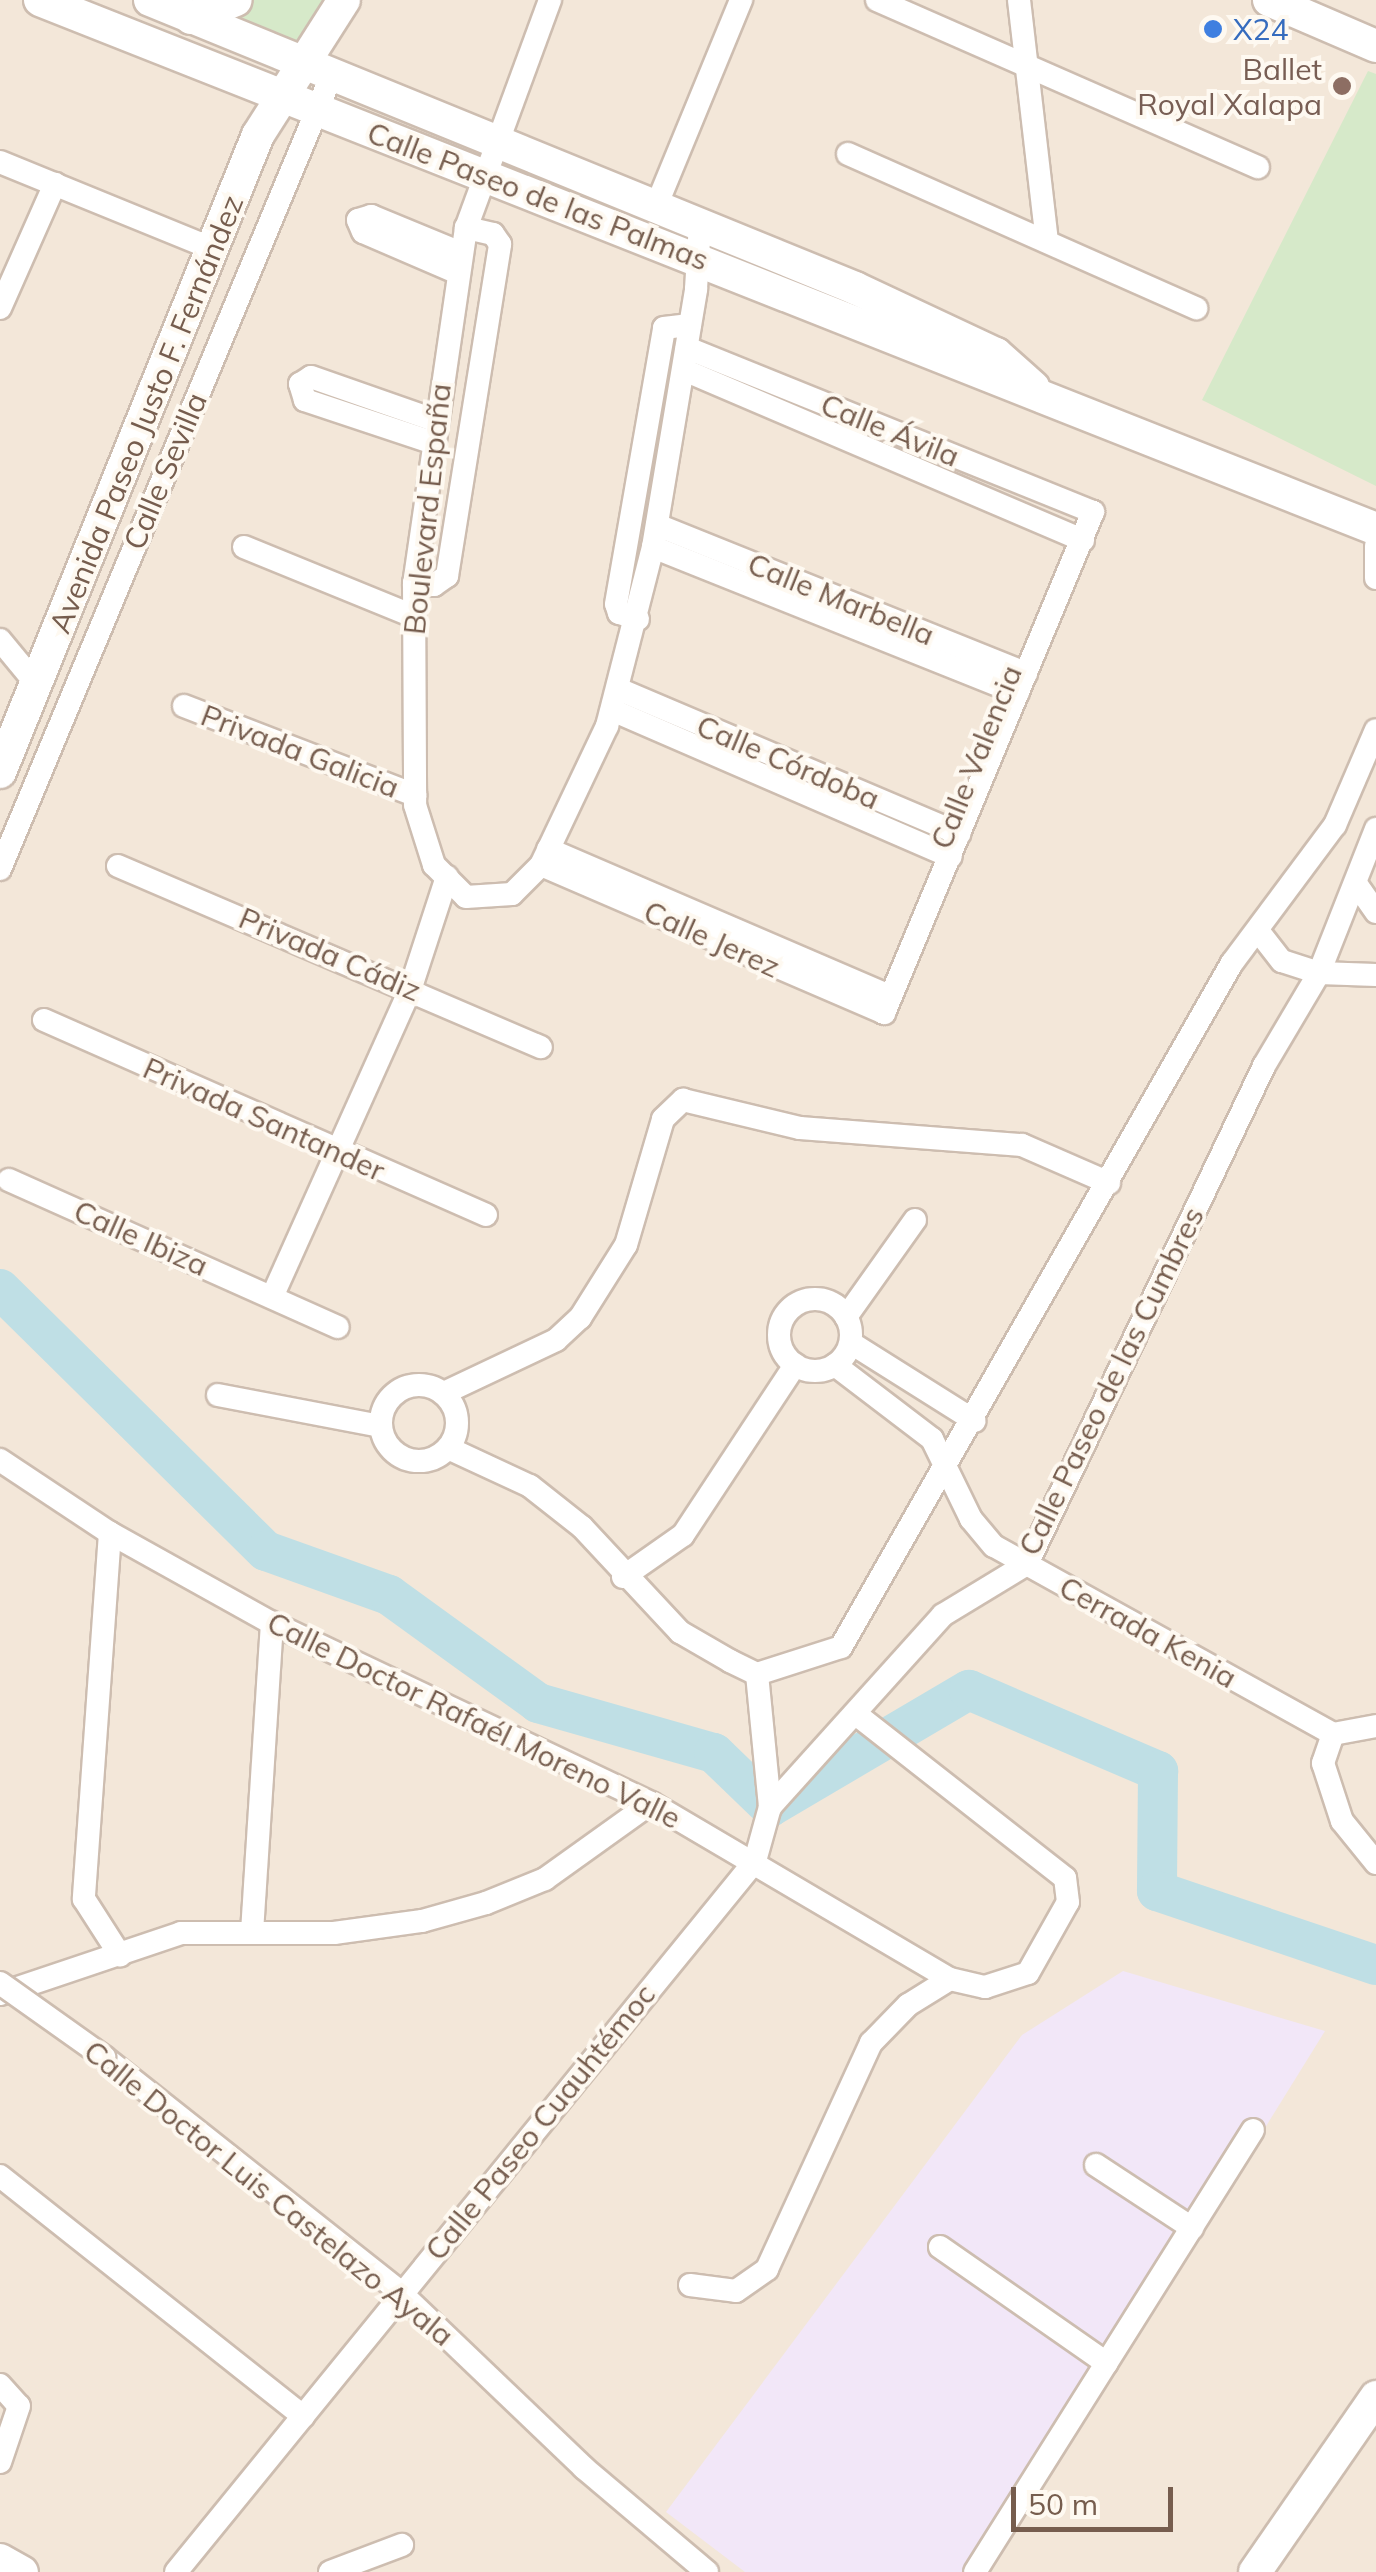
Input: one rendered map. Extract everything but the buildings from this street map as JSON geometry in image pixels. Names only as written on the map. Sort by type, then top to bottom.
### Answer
[{"type":"street","name":"Calle Paseo de las Palmas","points":[[40,0],[315,111],[700,257],[983,378],[1036,390],[1376,528]]},
{"type":"street","name":"Calle Paseo de las Palmas","points":[[150,0],[657,204],[996,354],[1036,390]]},
{"type":"street","points":[[191,18],[236,0]]},
{"type":"street","name":"Avenida Paseo Justo F. Fernández","points":[[0,772],[258,135],[280,97],[319,69],[344,0]]},
{"type":"street","name":"Boulevard España","points":[[447,878],[434,864],[415,795],[411,615],[414,583],[432,431],[466,228],[483,173],[550,0]]},
{"type":"street","points":[[657,204],[741,0]]},
{"type":"street","points":[[877,0],[906,6],[1027,68],[1258,167]]},
{"type":"street","points":[[1019,0],[1047,242]]},
{"type":"street","points":[[1269,0],[1376,46]]},
{"type":"street","name":"Calle Sevilla","points":[[0,869],[315,111],[319,69]]},
{"type":"street","points":[[222,74],[246,100],[258,135]]},
{"type":"street","points":[[848,154],[1196,308]]},
{"type":"street","points":[[0,162],[211,248]]},
{"type":"street","points":[[0,308],[56,184]]},
{"type":"street","points":[[272,1297],[411,987],[447,878],[466,896],[512,894],[545,857],[615,699],[638,619],[655,536],[687,348],[700,257],[700,223]]},
{"type":"street","points":[[414,583],[434,585],[447,576],[500,244],[493,234],[466,228]]},
{"type":"street","points":[[638,619],[619,613],[616,604],[664,328],[687,348]]},
{"type":"street","name":"Calle Ávila","points":[[687,348],[1088,510]]},
{"type":"street","name":"Calle Ávila","points":[[687,348],[830,432],[1076,537]]},
{"type":"street","points":[[311,377],[432,431],[305,400],[300,384],[311,377]]},
{"type":"street","points":[[830,432],[841,410]]},
{"type":"street","points":[[960,487],[971,462]]},
{"type":"street","name":"Calle Valencia","points":[[880,1002],[1088,510]]},
{"type":"street","name":"Calle Marbella","points":[[655,536],[1015,680]]},
{"type":"street","points":[[1376,546],[1376,578]]},
{"type":"street","points":[[244,547],[411,615]]},
{"type":"street","points":[[0,640],[38,686]]},
{"type":"street","name":"Calle Córdoba","points":[[615,699],[948,842]]},
{"type":"street","name":"Privada Galicia","points":[[184,706],[415,795]]},
{"type":"street","points":[[448,1448],[457,1426],[444,1394],[420,1384],[396,1392],[380,1426],[390,1449],[413,1461],[448,1448],[530,1486],[582,1527],[623,1577],[680,1632],[758,1674],[840,1647],[975,1421],[1232,963],[1259,932],[1335,825],[1376,730]]},
{"type":"street","name":"Calle Paseo de las Cumbres","points":[[754,1862],[770,1807],[943,1615],[1026,1564],[1264,1066],[1319,973],[1376,829]]},
{"type":"street","name":"Calle Jerez","points":[[545,857],[880,1002]]},
{"type":"street","name":"Privada Cádiz","points":[[118,866],[411,987],[541,1047]]},
{"type":"street","points":[[1356,885],[1376,912]]},
{"type":"street","points":[[1259,932],[1282,961],[1319,973],[1376,975]]},
{"type":"street","name":"Privada Santander","points":[[44,1020],[486,1215]]},
{"type":"street","points":[[444,1394],[556,1340],[580,1318],[626,1246],[663,1119],[683,1100],[800,1128],[1022,1145],[1109,1182]]},
{"type":"street","name":"Calle Ibiza","points":[[10,1180],[338,1327]]},
{"type":"street","points":[[846,1316],[813,1298],[789,1308],[780,1345],[795,1366],[815,1371],[835,1365],[850,1343],[846,1316],[915,1220]]},
{"type":"street","points":[[850,1343],[975,1421]]},
{"type":"street","name":"Cerrada Kenia","points":[[835,1365],[932,1439],[971,1518],[994,1546],[1332,1734]]},
{"type":"street","points":[[623,1577],[683,1535],[795,1366]]},
{"type":"street","points":[[218,1394],[380,1426]]},
{"type":"street","name":"Calle Doctor Rafaél Moreno Valle","points":[[0,1460],[110,1532],[272,1623],[651,1803],[950,1979]]},
{"type":"street","points":[[110,1532],[84,1899],[120,1955]]},
{"type":"street","points":[[252,1932],[272,1623]]},
{"type":"street","points":[[758,1674],[770,1807]]},
{"type":"street","points":[[690,2286],[736,2291],[767,2269],[871,2043],[908,2005],[950,1979],[985,1987],[1028,1973],[1068,1902],[1065,1878],[856,1714]]},
{"type":"street","points":[[1376,1726],[1332,1734],[1323,1763],[1342,1821],[1376,1863]]},
{"type":"street","points":[[0,1994],[180,1933],[334,1933],[422,1922],[486,1903],[546,1879],[651,1803]]},
{"type":"street","name":"Calle Paseo Cuauhtémoc","points":[[176,2572],[400,2292],[754,1862]]},
{"type":"street","name":"Calle Doctor Luis Castelazo Ayala","points":[[0,1983],[104,2057],[400,2292],[584,2468],[708,2572]]},
{"type":"street","points":[[976,2572],[1253,2130]]},
{"type":"street","points":[[1096,2166],[1192,2228]]},
{"type":"street","points":[[0,2176],[303,2416]]},
{"type":"street","points":[[940,2247],[1106,2364]]},
{"type":"street","points":[[0,2385],[20,2406],[0,2462]]},
{"type":"street","points":[[1255,2572],[1376,2398]]},
{"type":"street","points":[[330,2572],[402,2545]]},
{"type":"street","points":[[0,2560],[22,2572]]},
{"type":"shaded area","points":[[0,0],[1376,0],[1376,2572],[0,2572]]},
{"type":"shaded area","points":[[1123,1971],[1325,2031],[990,2572],[745,2572],[666,2512],[1022,2035]]},
{"type":"green space","points":[[251,0],[326,0],[308,38],[294,42],[232,19]]},
{"type":"green space","points":[[1368,71],[1376,74],[1376,486],[1202,400]]},
{"type":"waterway","points":[[0,1289],[266,1551],[389,1595],[538,1703],[714,1753],[770,1807],[969,1690],[1158,1771],[1157,1891],[1376,1965]]},
{"type":"place","name":"X24","points":[[1213,29]]},
{"type":"place","name":"Ballet Royal Xalapa","points":[[1342,86]]}]
